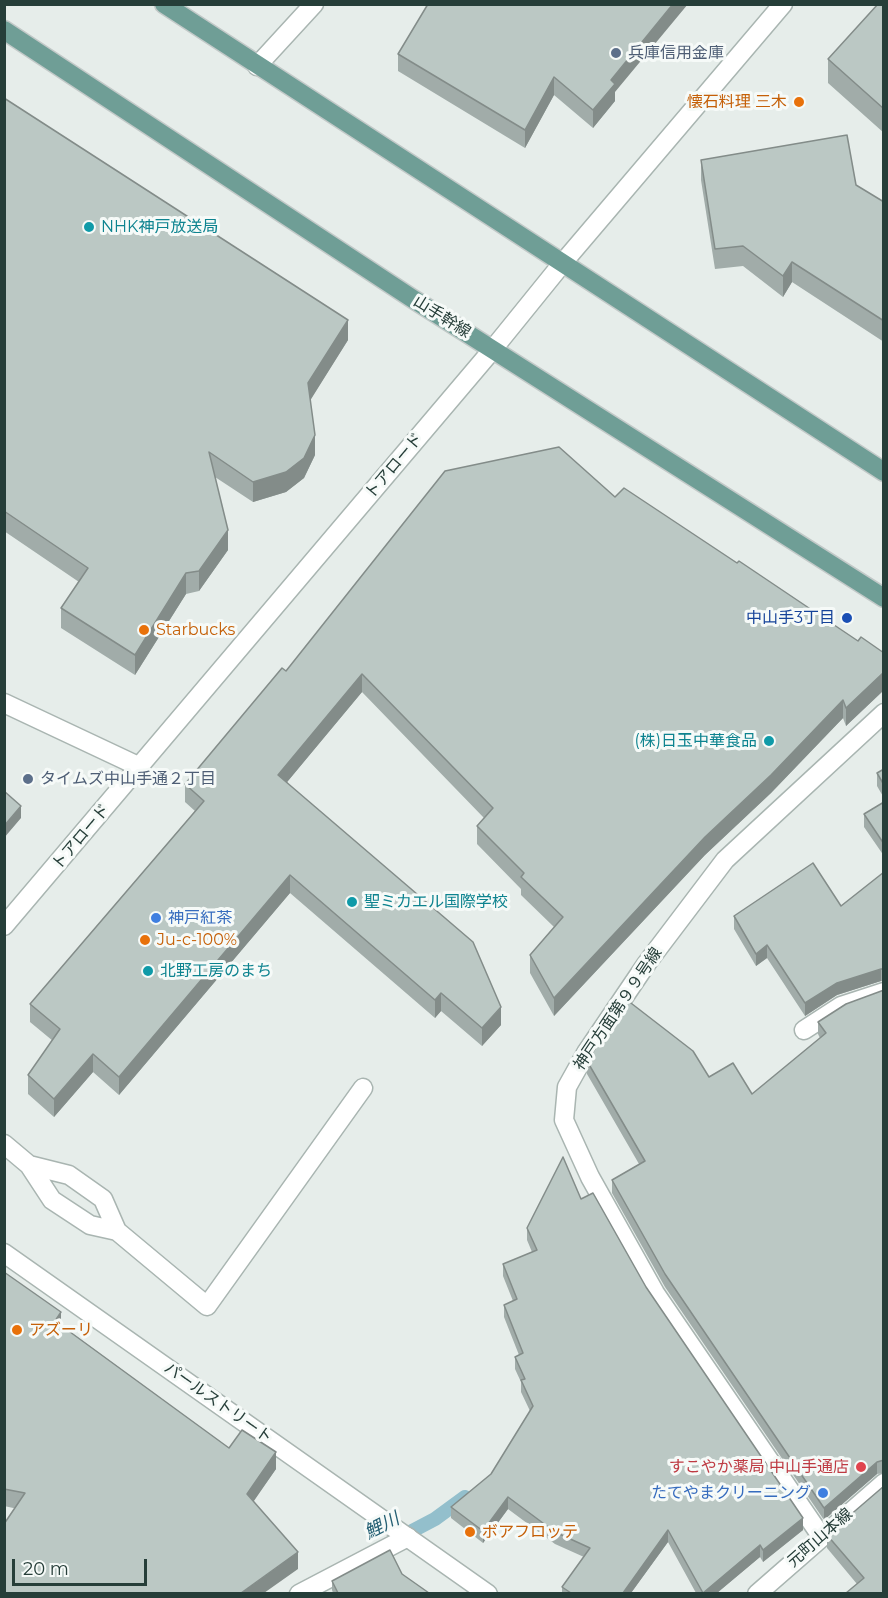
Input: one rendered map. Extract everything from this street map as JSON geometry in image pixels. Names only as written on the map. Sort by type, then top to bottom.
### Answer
[{"type":"main road","points":[[164,4],[561,265],[884,472]]},
{"type":"main road","name":"山手幹線","points":[[4,30],[493,349],[884,598]]},
{"type":"street","points":[[257,66],[314,4]]},
{"type":"street","name":"トアロード","points":[[4,926],[783,4]]},
{"type":"street","points":[[4,703],[140,767]]},
{"type":"street","name":"神戸方面第９９号線","points":[[822,1536],[655,1293],[590,1177],[564,1120],[567,1087],[586,1053],[647,963],[724,860],[884,713]]},
{"type":"street","points":[[804,1030],[841,1006],[884,993]]},
{"type":"street","points":[[29,1165],[69,1175],[103,1199],[117,1231],[207,1306],[363,1088]]},
{"type":"street","points":[[4,1144],[29,1165],[52,1200],[90,1225],[117,1231]]},
{"type":"street","name":"パールストリート","points":[[4,1253],[488,1593]]},
{"type":"street","name":"元町山本線","points":[[757,1593],[884,1483]]},
{"type":"street","points":[[299,1593],[322,1588],[408,1537]]},
{"type":"building","points":[[428,4],[673,4],[611,80],[615,84],[593,110],[554,77],[525,130],[398,54]]},
{"type":"building","points":[[878,4],[884,4],[884,109],[828,59]]},
{"type":"building","points":[[4,98],[348,320],[308,383],[315,435],[304,458],[286,472],[253,482],[209,452],[228,530],[199,571],[186,573],[135,655],[61,608],[88,568],[4,511]]},
{"type":"building","points":[[847,135],[856,185],[884,202],[884,321],[792,262],[783,276],[743,246],[715,249],[701,160]]},
{"type":"building","points":[[559,447],[615,497],[624,488],[737,563],[739,561],[858,641],[861,637],[884,653],[884,672],[846,708],[843,700],[771,775],[705,837],[554,998],[530,955],[563,917],[521,877],[524,873],[477,826],[493,808],[362,674],[278,775],[473,942],[501,1007],[482,1028],[441,993],[435,1000],[290,875],[119,1077],[93,1054],[54,1099],[28,1075],[60,1029],[30,1004],[204,801],[185,784],[282,668],[286,671],[445,471]]},
{"type":"building","points":[[884,769],[884,785],[877,773]]},
{"type":"building","points":[[4,791],[21,806],[4,826]]},
{"type":"building","points":[[884,802],[884,844],[864,814]]},
{"type":"building","points":[[813,863],[841,906],[884,872],[884,969],[837,983],[805,1003],[767,945],[756,954],[734,916]]},
{"type":"building","points":[[884,990],[884,1460],[877,1462],[824,1508],[665,1274],[612,1180],[645,1161],[587,1061],[627,1000],[693,1051],[709,1077],[733,1063],[752,1094],[826,1033],[818,1022],[846,1004]]},
{"type":"building","points":[[563,1157],[581,1199],[593,1193],[646,1287],[803,1518],[763,1550],[760,1545],[703,1593],[668,1530],[623,1593],[571,1593],[562,1587],[590,1548],[555,1532],[508,1497],[483,1531],[451,1507],[491,1474],[533,1406],[521,1380],[525,1379],[515,1357],[523,1353],[504,1305],[517,1299],[503,1264],[537,1250],[527,1228]]},
{"type":"building","points":[[4,1272],[61,1312],[55,1321],[229,1448],[242,1430],[276,1452],[247,1494],[298,1552],[241,1593],[4,1593],[4,1524],[25,1493],[4,1489]]},
{"type":"building","points":[[884,1486],[884,1593],[846,1593],[864,1578],[827,1535]]},
{"type":"building","points":[[390,1550],[402,1574],[429,1593],[338,1593],[332,1581]]},
{"type":"waterway","name":"鯉川","points":[[397,1539],[435,1519],[465,1497]]},
{"type":"place","name":"兵庫信用金庫","points":[[616,53]]},
{"type":"place","name":"懐石料理 三木","points":[[799,102]]},
{"type":"place","name":"NHK神戸放送局","points":[[89,227]]},
{"type":"place","name":"中山手3丁目","points":[[847,618]]},
{"type":"place","name":"Starbucks","points":[[144,630]]},
{"type":"place","name":"(株)日玉中華食品","points":[[769,741]]},
{"type":"place","name":"タイムズ中山手通２丁目","points":[[28,779]]},
{"type":"place","name":"聖ミカエル国際学校","points":[[352,902]]},
{"type":"place","name":"神戸紅茶","points":[[156,918]]},
{"type":"place","name":"Ju-c-100%","points":[[145,940]]},
{"type":"place","name":"北野工房のまち","points":[[148,971]]},
{"type":"place","name":"アズーリ","points":[[17,1330]]},
{"type":"place","name":"すこやか薬局 中山手通店","points":[[861,1467]]},
{"type":"place","name":"たてやまクリーニング","points":[[823,1493]]},
{"type":"place","name":"ボアフロッテ","points":[[470,1532]]}]
